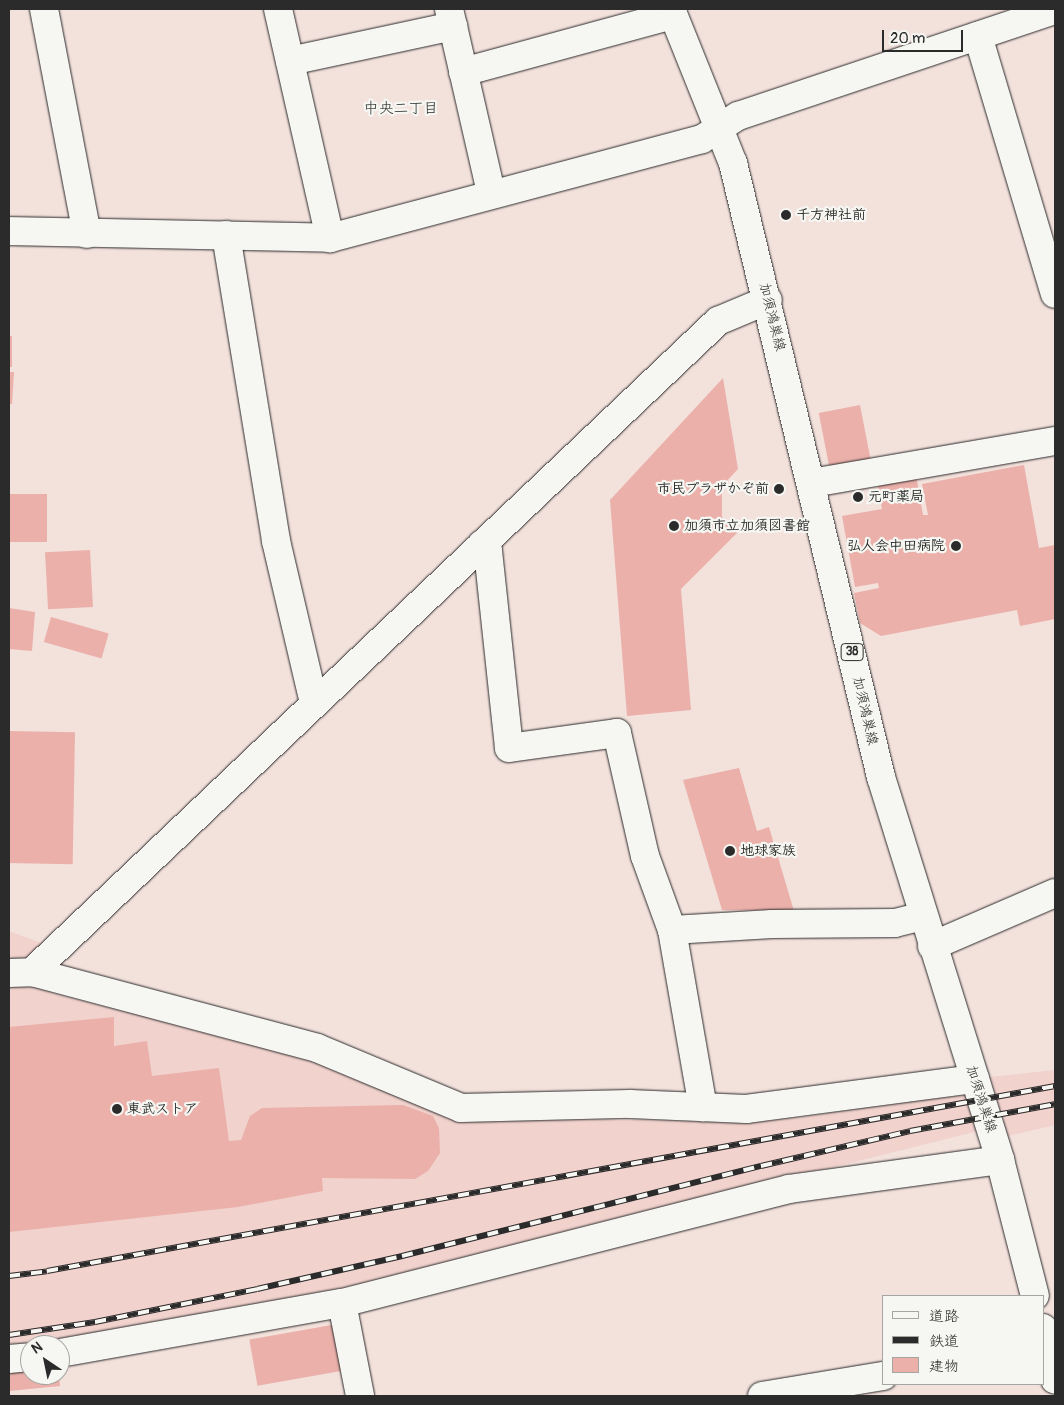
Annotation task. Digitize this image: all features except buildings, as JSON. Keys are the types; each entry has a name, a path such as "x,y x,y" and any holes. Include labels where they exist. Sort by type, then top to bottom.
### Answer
{"street":[{"path":"44,9 87,234"},
{"path":"278,9 330,238"},
{"path":"9,230 87,234 330,238 491,192 702,138 738,116 1055,10"},
{"path":"464,72 672,12"},
{"name":"加須鴻巣線","path":"672,12 721,127 768,300 880,777 1000,1160 1035,1295"},
{"path":"290,61 451,18 491,192"},
{"path":"978,36 1055,294"},
{"path":"226,235 276,541 314,703"},
{"path":"21,973 314,703 718,321 768,300"},
{"path":"812,483 1055,440"},
{"path":"482,544 488,551 509,748 617,733 645,856 672,930 703,1107"},
{"path":"932,946 1055,893"},
{"path":"672,930 772,924 895,923 923,916"},
{"path":"21,973 318,1048 461,1108 630,1104 762,1107 975,1079"},
{"path":"70,1351 342,1303 789,1188 1000,1160"},
{"path":"342,1303 360,1396"},
{"path":"1047,1343 1055,1380"},
{"path":"762,1396 882,1376"}],"shaded area":[{"path":"9,931 49,946 52,993 323,1062 471,1118 746,1121 804,1117 950,1093 966,1093 978,1131 342,1290 87,1337 70,1339 70,1335 20,1335 20,1346 9,1347"},
{"path":"1055,1070 1055,1125 1008,1136 990,1077"}],"railway":[{"path":"9,1276 47,1271 1055,1086"},
{"path":"9,1335 95,1322 257,1289 402,1256 761,1166 910,1131 1055,1104"}],"place":[{"name":"千方神社前","path":"786,215"},
{"name":"市民プラザかぞ前","path":"779,489"},
{"name":"元町薬局","path":"858,497"},
{"name":"加須市立加須図書館","path":"674,526"},
{"name":"弘人会中田病院","path":"956,546"},
{"name":"地球家族","path":"730,851"},
{"name":"東武ストア","path":"117,1109"}],"district":[{"name":"中央二丁目","path":"401,109"}]}
